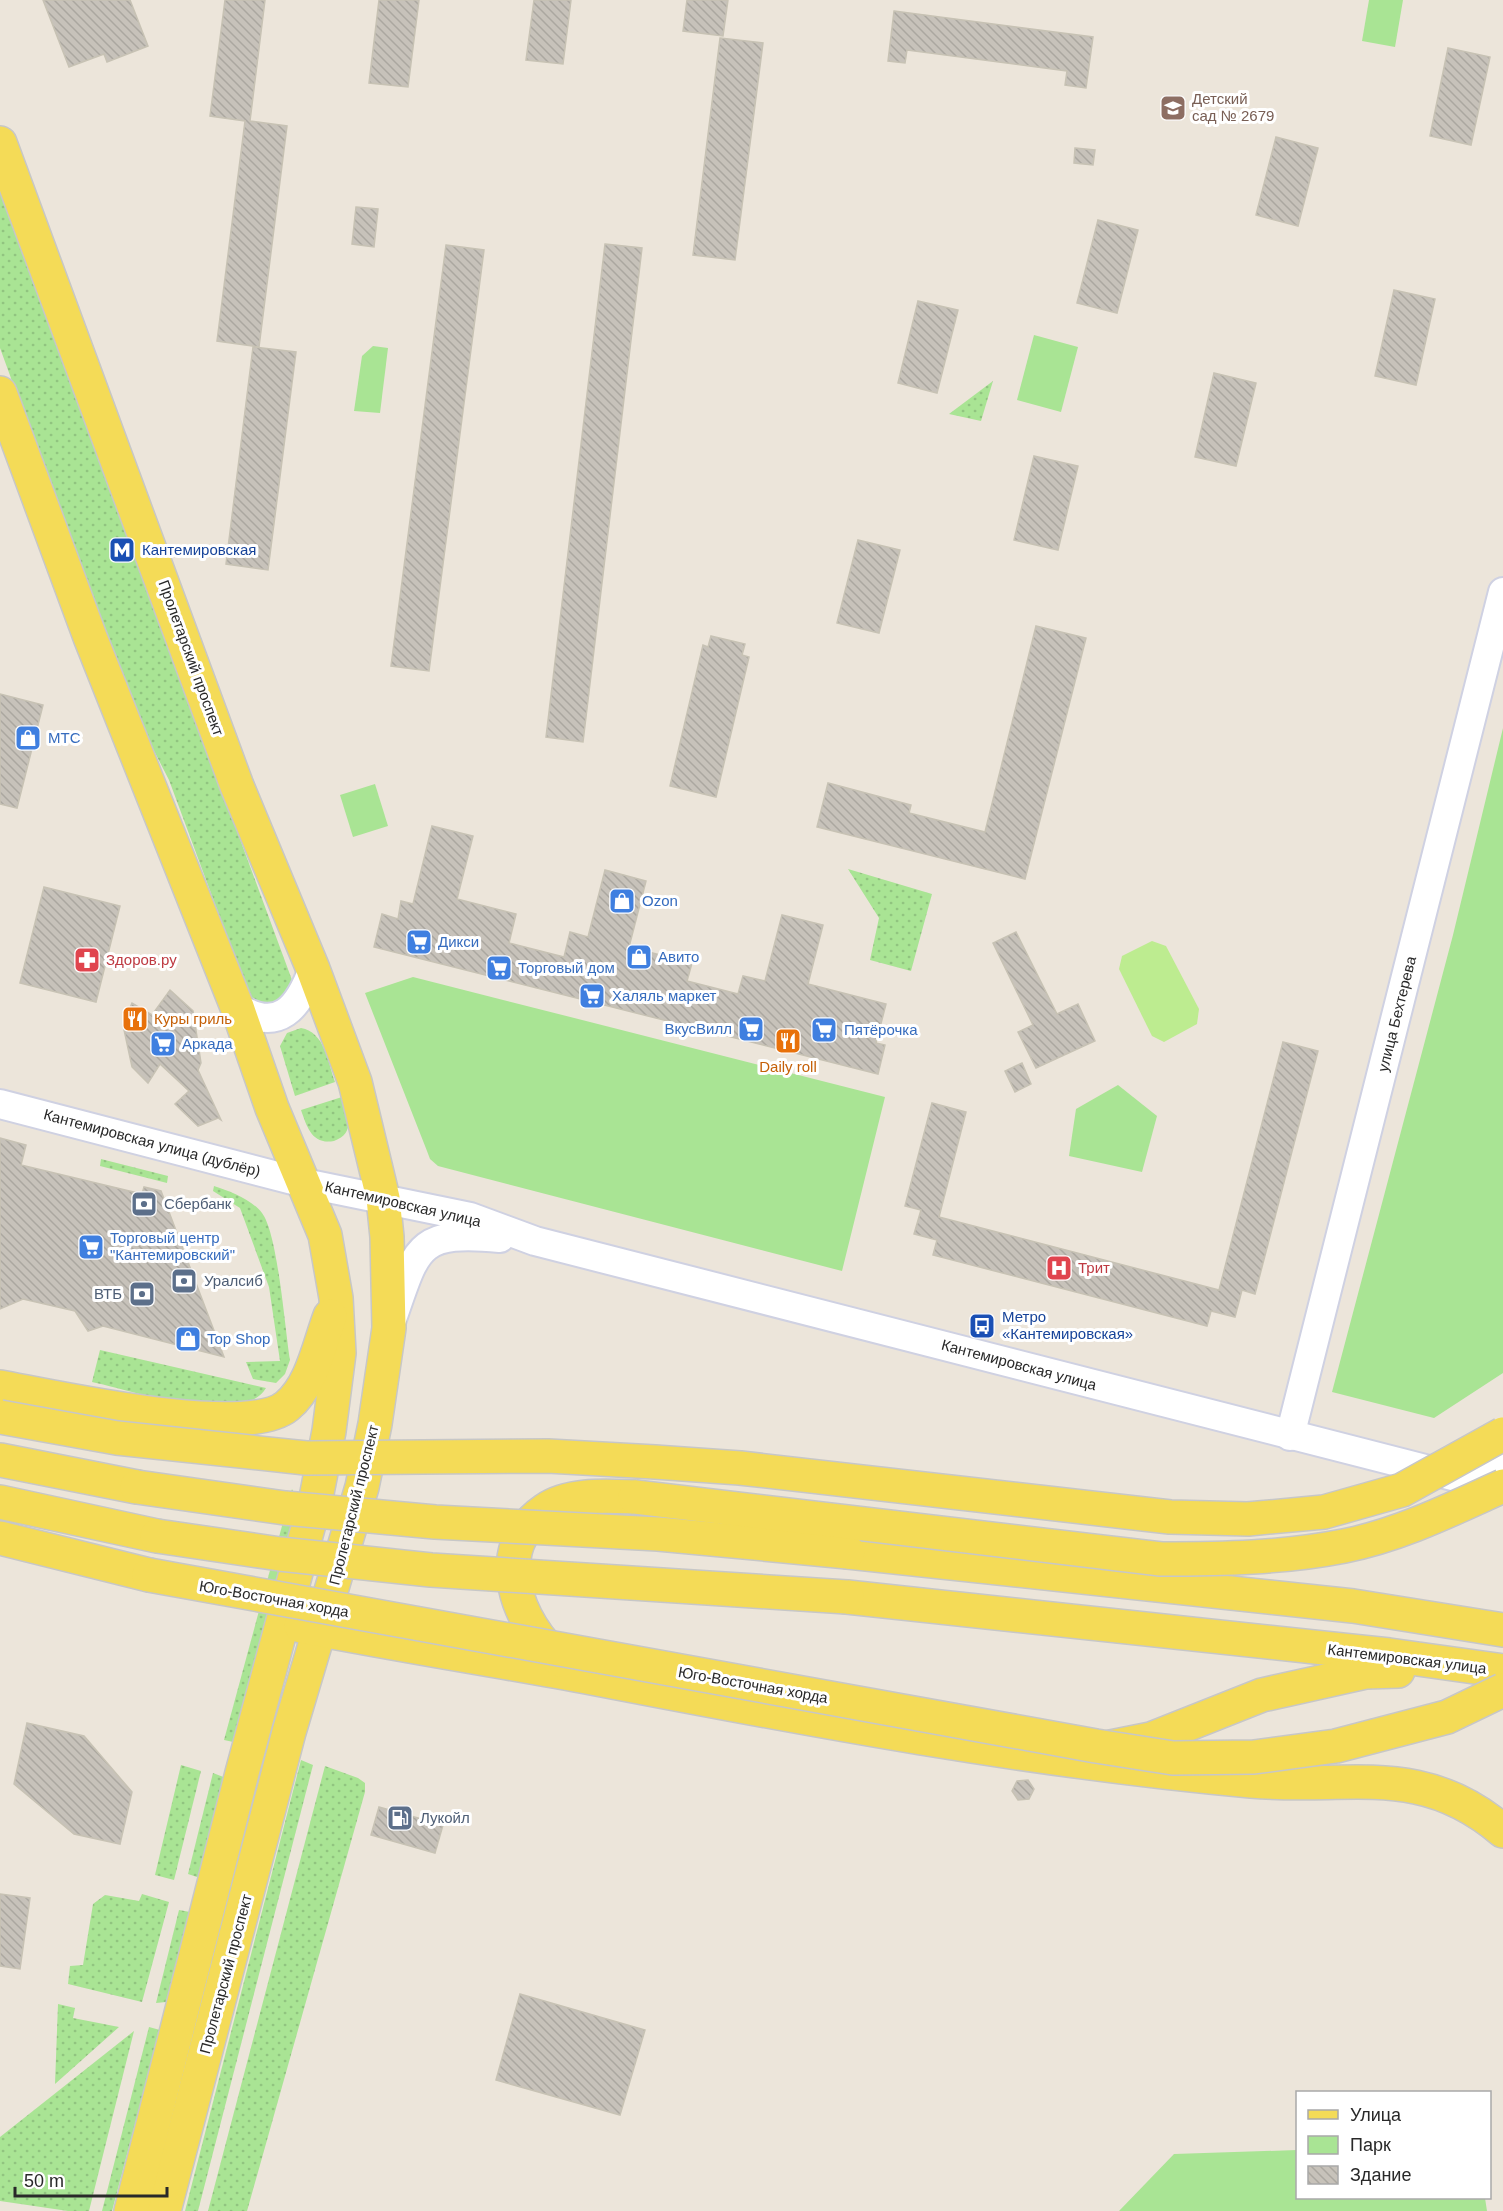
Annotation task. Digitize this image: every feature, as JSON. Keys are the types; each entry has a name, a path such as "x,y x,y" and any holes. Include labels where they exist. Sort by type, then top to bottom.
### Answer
{"main road":[{"name":"Пролетарский проспект","path":"0,143 237,786 313,969 355,1082 383,1198 387,1237 389,1328 375,1425 362,1487 289,1732 164,2211"},
{"path":"0,393 90,637 237,1007 272,1108 325,1235 336,1298 339,1353 329,1431 316,1498 131,2211"},
{"path":"0,1388 105,1406 206,1419 269,1415 287,1406 301,1389 336,1298"},
{"path":"0,1417 117,1438 306,1458 548,1456 655,1462 740,1468 1170,1517 1248,1519 1324,1512 1402,1490 1503,1434"},
{"path":"0,1460 137,1487 285,1508 424,1521 658,1534 848,1552 1353,1606 1503,1630"},
{"path":"608,1682 561,1661 541,1644 524,1618 515,1588 513,1568 519,1543 528,1527 546,1509 573,1500 602,1496 635,1497 1161,1559 1245,1558 1345,1546 1425,1521 1503,1487"},
{"name":"Кантемировская улица","path":"0,1502 157,1536 280,1554 432,1570 846,1597 1389,1655 1503,1672"},
{"name":"Юго-Восточная хорда","path":"0,1538 149,1575 1173,1758 1254,1757 1336,1746 1447,1717 1503,1690"},
{"path":"283,1622 810,1720 1022,1753 1254,1782 1405,1783 1439,1792 1479,1810 1503,1831"},
{"path":"1022,1753 1100,1749 1151,1739 1262,1695 1366,1672 1503,1672"}],"street":[{"name":"улица Бехтерева","path":"1290,1436 1503,592"},
{"path":"237,1007 257,1017 280,1016 298,1002 313,969"},
{"name":"Кантемировская улица (дублёр)","path":"0,1104 304,1183"},
{"name":"Кантемировская улица","path":"304,1183 470,1217 535,1241 810,1310 1290,1436 1503,1487"},
{"name":"Кантемировская улица","path":"389,1328 412,1262 431,1243 446,1237 465,1235 535,1241"},
{"path":"1407,1465 1479,1469 1503,1466"}],"green space":[{"path":"1369,0 1403,0 1395,47 1362,41"},
{"path":"0,189 292,980 291,993 283,1005 254,1005 248,993 169,780 129,702 0,348"},
{"path":"1034,335 1078,347 1061,412 1017,400"},
{"path":"373,346 388,348 380,413 354,411 362,356"},
{"path":"993,381 981,421 949,414"},
{"path":"1503,728 1503,1373 1434,1418 1332,1392 1453,935"},
{"path":"375,784 388,826 353,837 340,795"},
{"path":"848,869 932,894 911,971 870,960 879,918"},
{"path":"1152,941 1166,946 1199,1009 1197,1024 1164,1042 1152,1036 1119,969 1122,956"},
{"path":"413,977 885,1097 842,1271 438,1166 430,1159 365,993"},
{"path":"301,1028 315,1035 320,1042 335,1082 295,1096 280,1046 287,1033"},
{"path":"1118,1085 1157,1116 1142,1172 1069,1156 1076,1109"},
{"path":"342,1097 348,1128 341,1138 334,1141 320,1140 308,1128 301,1110"},
{"path":"101,1159 168,1176 167,1183 100,1166"},
{"path":"214,1186 234,1193 253,1204 268,1224 277,1261 290,1360 285,1374 276,1383 253,1379 246,1362 280,1361 269,1287 240,1208 213,1191"},
{"path":"100,1350 266,1388 253,1400 234,1405 210,1406 158,1398 92,1382"},
{"path":"292,1489 295,1495 295,1515 238,1743 224,1740"},
{"path":"301,1760 313,1765 198,2211 185,2211"},
{"path":"181,1765 201,1771 174,1880 155,1875"},
{"path":"325,1766 358,1778 365,1783 365,1792 247,2211 208,2211"},
{"path":"213,1773 226,1778 200,1878 188,1874"},
{"path":"142,1894 169,1902 142,2002 68,1984 70,1966 83,1965 93,1904 105,1895 139,1901"},
{"path":"179,1910 190,1912 166,2002 156,2003"},
{"path":"58,2004 75,2008 73,2018 119,2027 55,2084"},
{"path":"149,2027 160,2030 112,2211 102,2211"},
{"path":"134,2031 89,2211 68,2211 0,2201 0,2137"},
{"path":"1296,2150 1296,2199 1485,2199 1487,2211 1119,2211 1174,2154"}],"building":[{"path":"43,0 130,0 148,46 107,62 104,54 69,67"},
{"path":"225,0 265,0 250,121 287,126 259,347 217,341 245,121 210,116"},
{"path":"379,0 419,0 408,87 369,83"},
{"path":"534,0 571,0 563,64 526,60"},
{"path":"687,0 728,0 723,36 683,31"},
{"path":"894,11 1093,37 1086,88 1065,85 1067,71 907,50 905,63 888,61"},
{"path":"720,38 763,43 735,260 693,255"},
{"path":"1448,48 1490,57 1471,145 1430,136"},
{"path":"1276,137 1318,148 1298,226 1256,215"},
{"path":"1075,148 1095,150 1093,165 1074,163"},
{"path":"356,207 378,209 374,247 352,244"},
{"path":"1098,220 1138,230 1117,313 1077,303"},
{"path":"605,244 642,248 583,742 546,737"},
{"path":"446,245 484,250 429,671 391,666"},
{"path":"1394,290 1435,299 1416,385 1375,376"},
{"path":"918,301 958,310 937,393 898,383"},
{"path":"253,347 296,352 268,570 226,564"},
{"path":"1214,373 1256,383 1236,466 1195,457"},
{"path":"1034,456 1078,466 1058,550 1014,540"},
{"path":"858,540 900,550 879,633 837,623"},
{"path":"1036,626 1086,638 1025,879 817,827 828,783 911,805 909,813 985,832"},
{"path":"711,636 745,644 742,655 749,657 716,797 670,786 703,645 708,647"},
{"path":"0,694 43,705 17,808 0,804"},
{"path":"432,826 473,836 457,899 516,914 509,943 564,957 570,932 588,937 605,870 646,881 629,947 692,963 687,981 738,994 743,976 765,981 782,915 823,925 808,984 886,1004 876,1043 885,1045 878,1074 374,947 382,914 398,919 401,901 413,904"},
{"path":"44,887 120,906 96,1002 20,983"},
{"path":"1016,932 1057,1014 1078,1004 1095,1041 1036,1068 1018,1032 1033,1025 993,943"},
{"name":"Аркада","path":"170,990 193,1011 201,1063 198,1070 221,1120 218,1118 198,1126 175,1104 189,1091 160,1064 148,1083 132,1067 123,1025 132,1003 152,1015"},
{"path":"1283,1042 1318,1051 1255,1294 1242,1290 1235,1317 1211,1311 1207,1326 933,1255 937,1240 914,1234 921,1210 905,1206 932,1103 966,1112 939,1217 1219,1290"},
{"path":"1022,1063 1031,1084 1015,1092 1005,1071"},
{"name":"Торговый центр \"Кантемировский\"","path":"0,1138 26,1145 21,1165 142,1194 144,1187 161,1191 224,1357 103,1326 88,1331 75,1311 23,1299 0,1309"},
{"path":"27,1723 84,1736 132,1792 120,1844 74,1834 14,1784"},
{"path":"1028,1780 1034,1789 1029,1799 1018,1800 1012,1791 1017,1781"},
{"path":"379,1807 443,1825 435,1853 371,1835"},
{"path":"0,1894 30,1898 20,1969 0,1966"},
{"path":"520,1994 645,2030 620,2115 496,2080"}],"place":[{"name":"Детский сад № 2679","path":"1173,108"},
{"name":"Кантемировская","path":"122,550"},
{"name":"МТС","path":"28,738"},
{"name":"Ozon","path":"622,901"},
{"name":"Дикси","path":"419,942"},
{"name":"Авито","path":"639,957"},
{"name":"Здоров.ру","path":"87,960"},
{"name":"Торговый дом","path":"499,968"},
{"name":"Халяль маркет","path":"592,996"},
{"name":"Куры гриль","path":"135,1019"},
{"name":"ВкусВилл","path":"751,1029"},
{"name":"Пятёрочка","path":"824,1030"},
{"name":"Daily roll","path":"788,1041"},
{"name":"Аркада","path":"163,1044"},
{"name":"Сбербанк","path":"144,1204"},
{"name":"Торговый центр \"Кантемировский\"","path":"91,1247"},
{"name":"Трит","path":"1059,1268"},
{"name":"Уралсиб","path":"184,1281"},
{"name":"ВТБ","path":"142,1294"},
{"name":"Метро «Кантемировская»","path":"982,1326"},
{"name":"Top Shop","path":"188,1339"},
{"name":"Лукойл","path":"400,1818"}]}
